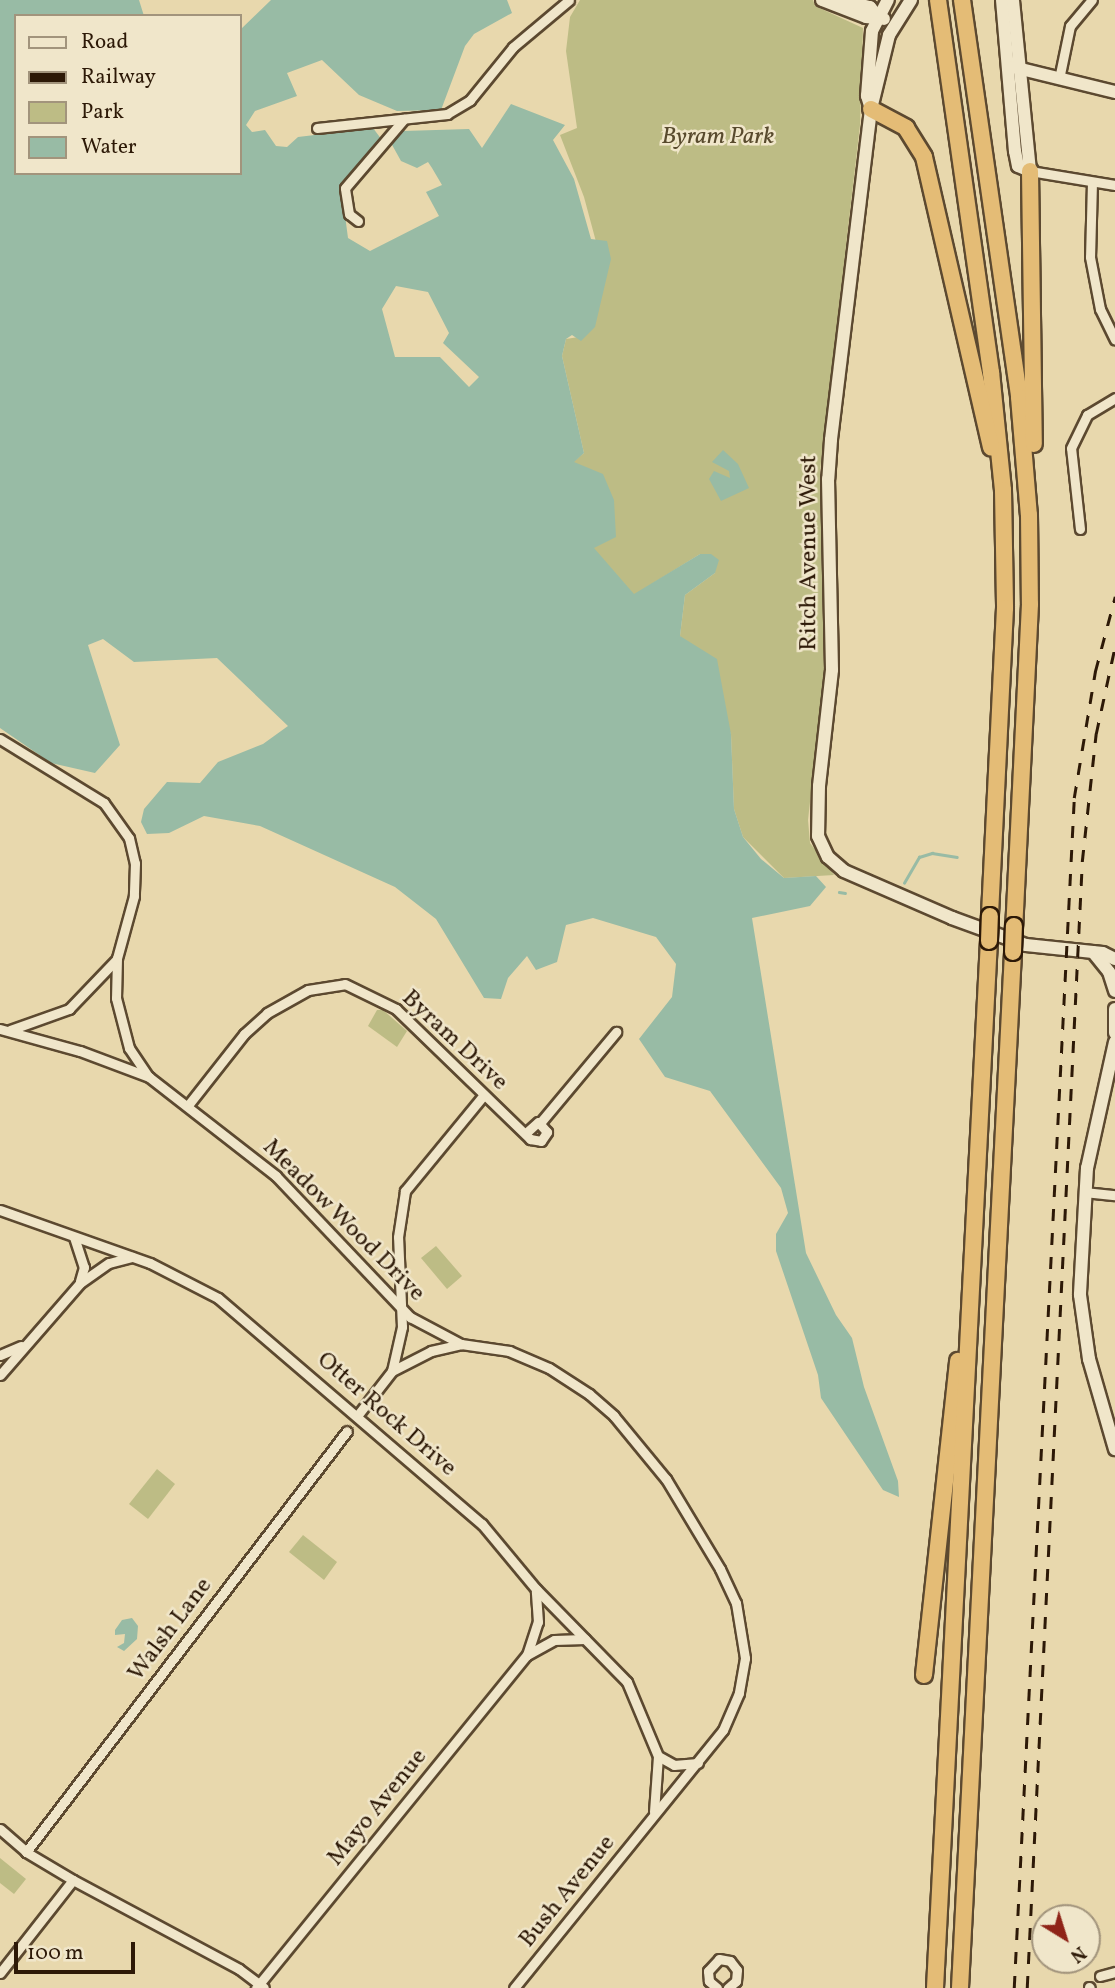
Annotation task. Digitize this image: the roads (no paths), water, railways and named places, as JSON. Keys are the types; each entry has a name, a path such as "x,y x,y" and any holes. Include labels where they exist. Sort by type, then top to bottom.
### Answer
{"highway":[{"path":"936,1988 1006,549 995,402 937,0"},
{"path":"962,0 1023,426 1030,544"},
{"path":"871,109 906,128 923,157 985,416 1006,549"},
{"path":"960,1988 1013,952 1030,544 1034,439 1030,171"},
{"path":"924,1675 973,1255"}],"main road":[{"path":"822,0 866,17 877,16 895,23"},
{"path":"843,0 870,7 877,16"},
{"path":"877,16 888,0"},
{"name":"Ritch Avenue West","path":"911,0 895,23 871,109 828,479 832,670 816,821 822,846 839,868 952,918 1026,945 1093,952 1115,958"},
{"path":"1002,0 1018,166 1030,171 1013,0"},
{"name":"Ritch Avenue West","path":"871,109 867,96 877,16"},
{"path":"1007,64 1020,70 1115,92"},
{"path":"1093,952 1109,972 1115,991"},
{"path":"1115,1009 1115,1033"},
{"path":"1115,1042 1084,1192 1083,1332 1115,1449"}],"street":[{"path":"317,128 440,118 470,100 513,47 569,0"},
{"path":"1059,79 1070,26 1092,0"},
{"path":"358,222 349,214 345,188 404,119"},
{"path":"1030,171 1115,185"},
{"path":"1092,182 1090,257 1100,309 1115,340"},
{"path":"1080,529 1071,448 1087,415 1115,398"},
{"path":"0,739 104,803 129,838 135,863 134,896 117,958 117,1013 129,1048 149,1077"},
{"path":"5,1029 69,1009 106,975 117,958"},
{"name":"Byram Drive","path":"189,1104 233,1048 267,1013 308,990 334,984 359,987 396,1009 482,1096 527,1132"},
{"name":"Meadow Wood Drive","path":"5,1029 149,1077 189,1104 276,1177 402,1311 461,1344 509,1351 549,1368 600,1402 666,1479 704,1539 736,1603 746,1658 731,1713 700,1762 652,1820"},
{"path":"540,1123 547,1132 541,1141 530,1139 527,1132 531,1124 540,1123 616,1032"},
{"path":"357,1416 392,1371 400,1346 402,1311 398,1237 405,1191 482,1096"},
{"path":"1084,1192 1115,1195"},
{"name":"Otter Rock Drive","path":"0,1210 133,1257 218,1298 482,1524 536,1589 627,1682 658,1756 659,1788 652,1820"},
{"path":"74,1237 85,1268 80,1283"},
{"path":"0,1376 80,1283 109,1263 133,1257"},
{"path":"0,1355 26,1343"},
{"path":"392,1371 431,1351 461,1344"},
{"name":"Walsh Lane","path":"26,1852 347,1431"},
{"name":"Mayo Avenue","path":"260,1987 527,1655 538,1622 536,1589"},
{"name":"Mayo Avenue","path":"527,1655 554,1640 585,1639"},
{"path":"658,1756 674,1765 700,1762"},
{"name":"Bush Avenue","path":"514,1988 652,1820"},
{"path":"0,1829 26,1852 260,1987"},
{"path":"0,1973 73,1880"},
{"path":"698,1988 709,1981 712,1964 727,1960 738,1975 728,1988"},
{"path":"1100,1976 1115,1972"},
{"path":"709,1981 717,1988"}],"water":[{"path":"0,0 139,0 143,14 14,14 14,175 242,175 242,28 271,0 507,0 512,13 474,34 465,46 441,110 397,111 359,95 322,60 287,73 297,96 255,111 246,125 252,132 265,130 276,146 287,147 298,137 373,128 382,140 341,185 348,238 370,251 439,216 426,192 442,185 432,168 428,162 417,168 401,161 391,143 403,131 469,129 482,148 511,104 565,125 553,140 574,179 591,239 607,241 611,259 595,327 581,341 572,335 566,339 562,356 584,453 574,462 603,474 614,500 616,537 594,548 634,594 700,554 711,554 719,560 715,573 685,595 680,636 717,659 731,734 734,809 743,837 761,859 784,878 816,876 826,887 810,906 752,918 806,1253 836,1315 852,1338 864,1387 898,1481 899,1497 883,1490 821,1398 818,1375 776,1251 776,1234 788,1213 781,1188 710,1091 665,1077 639,1039 672,997 676,964 656,937 593,918 566,925 557,962 536,970 527,956 508,978 501,999 484,998 436,919 395,887 260,826 204,816 169,833 147,834 141,822 144,809 167,782 200,783 218,762 263,744 288,726 217,658 134,662 103,639 88,645 120,745 95,773 51,763 0,728","holes":["396,286 428,292 449,333 443,343 479,377 469,387 440,357 395,357 382,309"]},
{"path":"723,450 738,464 749,488 721,501 709,479 714,471 730,478 729,471 712,462"},
{"path":"132,1618 138,1626 137,1639 124,1651 117,1647 124,1643 125,1634 115,1635 115,1630 122,1620"}],"waterway":[{"path":"904,883 919,857 932,853 957,857"},
{"path":"839,892 845,893"}],"railway":[{"path":"1014,1988 1074,798 1095,672 1115,597"},
{"path":"1027,1988 1082,862 1096,734 1115,646"}],"park label":[{"name":"Byram Park","path":"718,138"}]}
